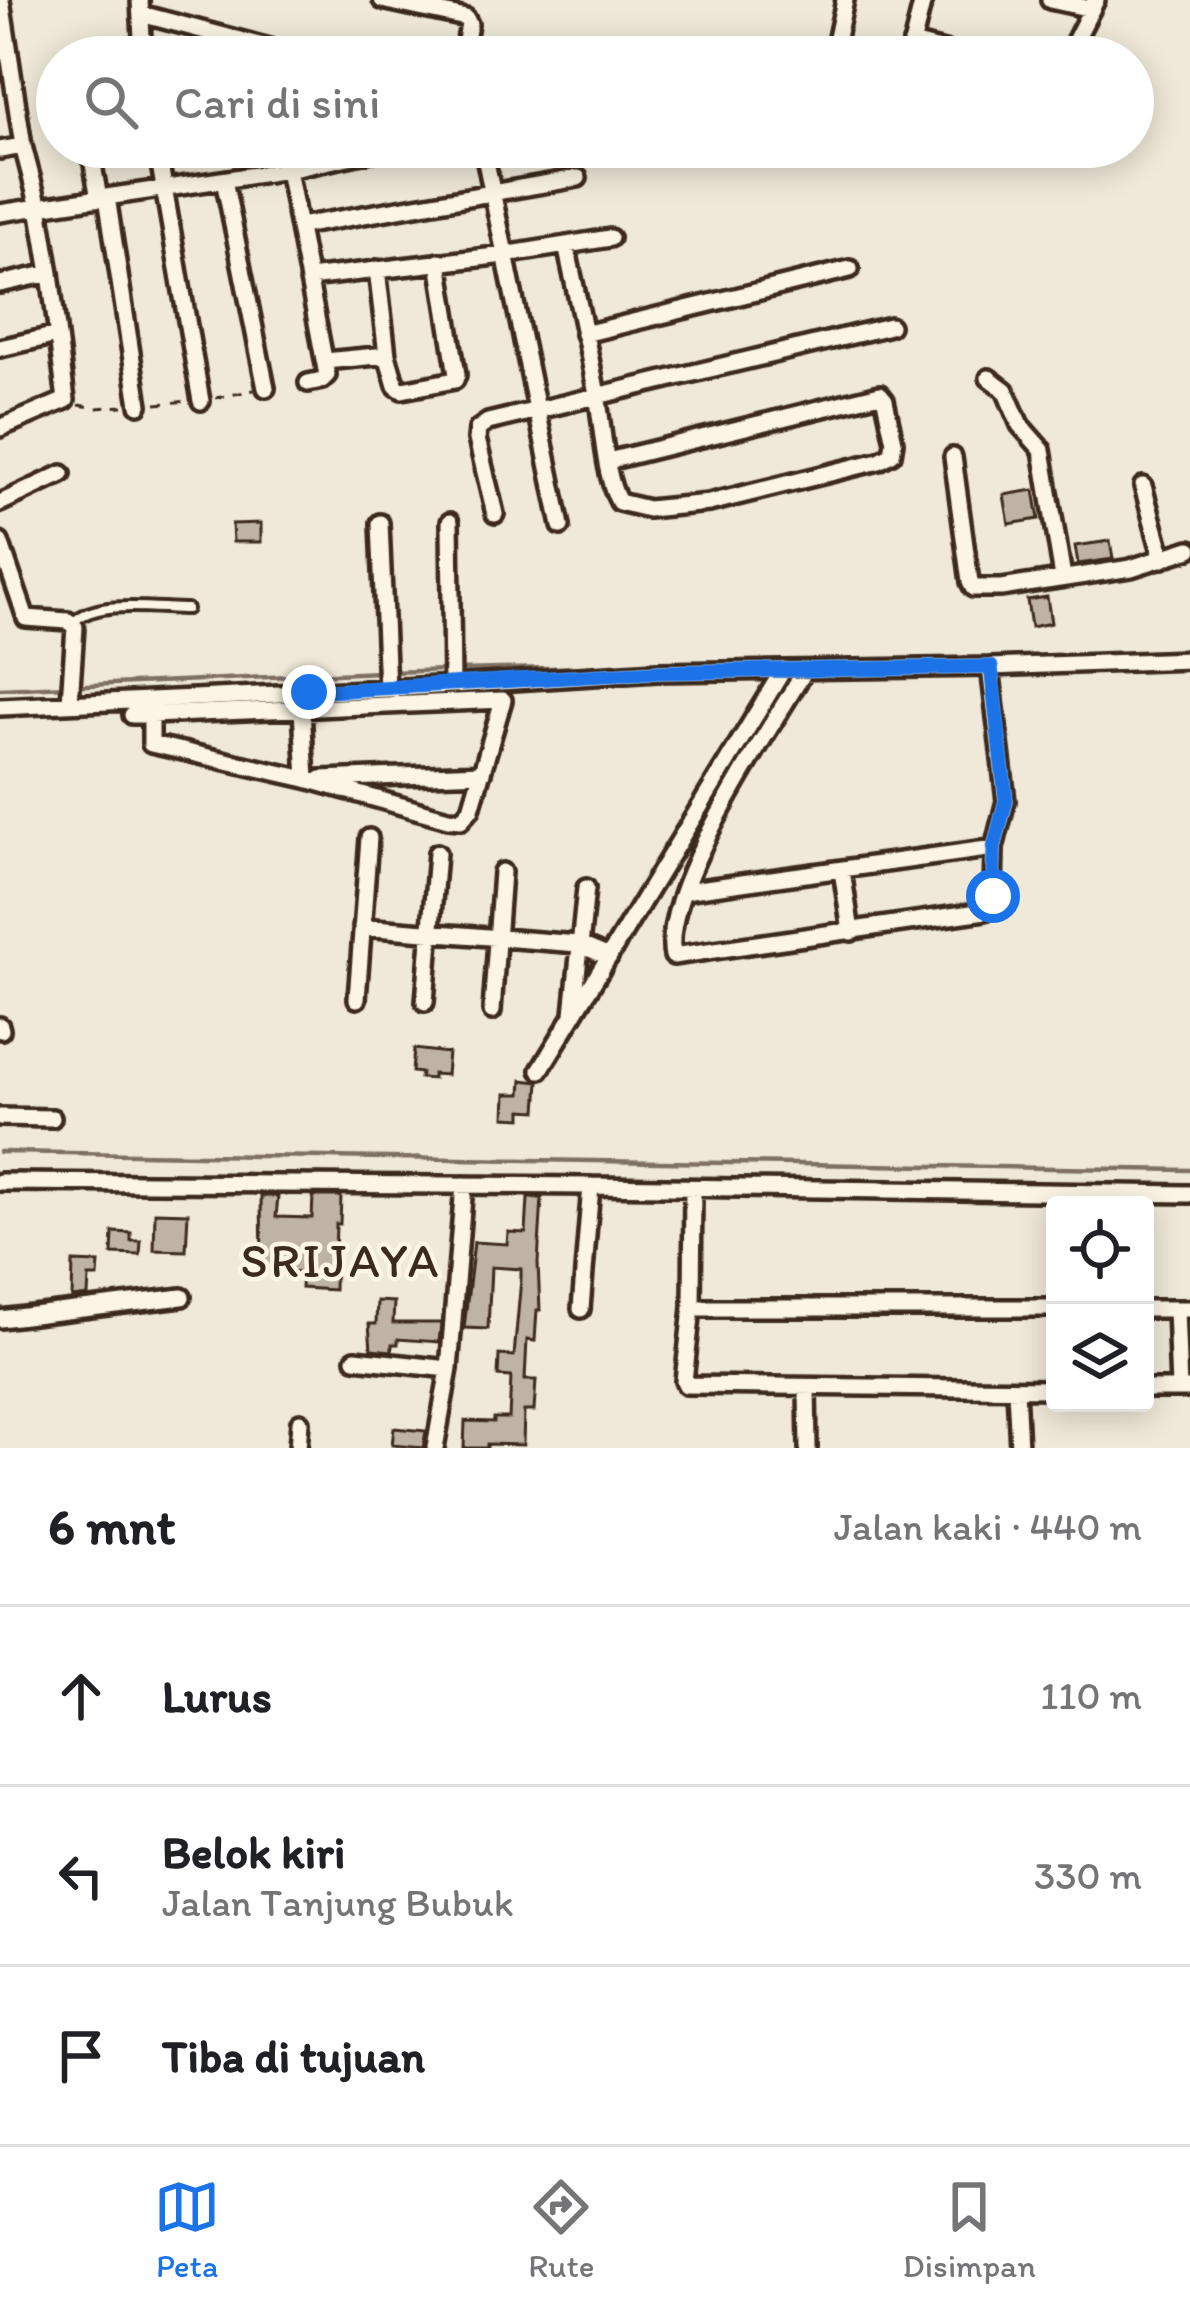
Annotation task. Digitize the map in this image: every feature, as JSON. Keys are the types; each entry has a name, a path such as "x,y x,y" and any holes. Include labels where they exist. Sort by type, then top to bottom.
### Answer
{"street":[{"path":"0,428 66,400 50,273 23,146 2,0"},
{"path":"382,0 466,18 467,36"},
{"path":"837,36 845,0"},
{"path":"914,36 923,0"},
{"path":"1051,0 1093,5 1078,36"},
{"path":"140,7 235,36"},
{"path":"0,150 23,146"},
{"path":"95,168 139,405"},
{"path":"161,168 201,400"},
{"path":"0,213 297,168"},
{"path":"486,168 561,526"},
{"path":"288,170 325,361 326,378 308,383"},
{"path":"300,226 578,178"},
{"path":"224,180 266,388"},
{"path":"309,278 610,238"},
{"path":"566,245 597,396 608,461 615,495 619,502 667,508 709,502 879,461 892,454 894,442 880,394 608,461"},
{"path":"377,269 387,355 396,386 402,391 455,380 457,374 439,262"},
{"path":"584,334 850,269"},
{"path":"0,284 50,273"},
{"path":"495,514 479,451 478,429 488,422 890,326"},
{"path":"0,348 57,335"},
{"path":"325,361 387,355"},
{"path":"989,378 1005,390 1020,425 1042,450 1063,577"},
{"path":"953,457 974,588 1131,568 1190,549"},
{"path":"0,503 62,474"},
{"path":"1143,486 1163,559"},
{"path":"450,522 452,681"},
{"path":"380,523 387,676"},
{"path":"0,542 26,618 73,623 77,634 70,695"},
{"path":"307,704 387,676 452,681 1190,660"},
{"path":"805,670 696,857 670,942 673,956 985,911 993,896 994,848 1006,800 991,667"},
{"path":"540,1070 783,670"},
{"path":"0,706 70,695 141,711 503,700 469,814 455,820 306,779 151,744 141,711"},
{"path":"306,779 307,704"},
{"path":"306,779 482,773"},
{"path":"357,999 369,838"},
{"path":"684,891 994,848"},
{"path":"425,1002 436,853"},
{"path":"842,870 851,932"},
{"path":"492,1011 502,872"},
{"path":"573,1018 586,888"},
{"path":"362,927 578,944 609,957"},
{"path":"0,1118 52,1118"},
{"path":"0,1182 1190,1194"},
{"path":"435,1448 449,1369 464,1185"},
{"path":"581,1309 591,1186"},
{"path":"693,1188 686,1384 1046,1389"},
{"path":"0,1319 182,1297"},
{"path":"692,1309 1046,1308"},
{"path":"1154,1389 1185,1389 1183,1309"},
{"path":"355,1359 449,1369"},
{"path":"807,1387 808,1448"},
{"path":"1016,1389 1018,1448"},
{"path":"298,1448 300,1422"}],"lane":[{"path":"73,623 97,609 187,609"}],"path":[{"path":"201,400 266,388"}],"building":[{"path":"1034,490 1039,519 1009,524 1004,495"},
{"path":"261,523 261,542 233,542 232,524"},
{"path":"1110,541 1113,559 1078,564 1075,546"},
{"path":"1047,597 1051,623 1031,627 1027,600"},
{"path":"414,1049 448,1053 446,1075 420,1078 421,1073 412,1072"},
{"path":"522,1080 539,1082 537,1111 522,1110 522,1118 505,1117 506,1094 521,1094"},
{"path":"261,1196 278,1196 276,1217 312,1218 313,1196 341,1196 334,1290 301,1288 302,1272 262,1270"},
{"path":"528,1198 542,1198 540,1310 535,1341 527,1340 525,1380 536,1380 534,1411 524,1411 523,1445 464,1448 465,1421 509,1418 511,1377 498,1376 499,1355 514,1356 521,1279 521,1269 491,1267 488,1329 464,1328 474,1242 507,1244 508,1232 526,1233"},
{"path":"155,1212 188,1213 186,1251 154,1250"},
{"path":"113,1232 131,1233 131,1241 141,1241 140,1255 112,1254"},
{"path":"73,1262 99,1263 98,1277 89,1277 88,1296 72,1298"},
{"path":"377,1301 394,1302 393,1323 441,1323 439,1342 398,1339 392,1351 371,1349 369,1324 376,1324"},
{"path":"394,1428 426,1431 423,1448 392,1445"}],"waterway":[{"path":"788,663 1094,656"},
{"path":"458,670 638,666"},
{"path":"392,672 446,670"},
{"path":"0,689 381,672"},
{"path":"0,1152 1190,1170"}],"district":[{"name":"SRIJAYA","path":"341,1260"}],"route":[{"path":"309,692 657,672 991,667 1006,786 994,848 993,896"}]}
